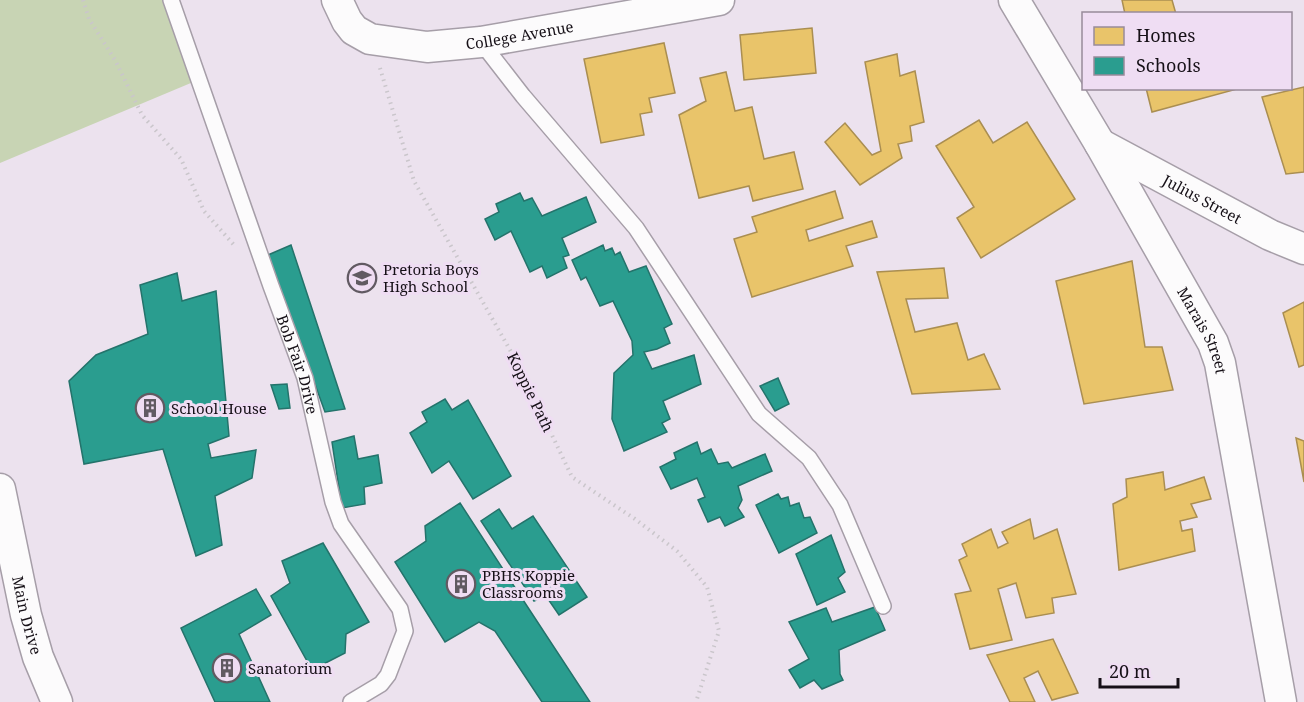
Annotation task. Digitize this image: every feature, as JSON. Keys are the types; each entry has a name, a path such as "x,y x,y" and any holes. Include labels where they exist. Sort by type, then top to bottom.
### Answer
{"street":[{"path":"337,0 354,30 370,39"},
{"name":"College Avenue","path":"370,39 426,47 481,42 719,0"},
{"name":"Marais Street","path":"1014,0 1100,144 1209,335 1220,363 1281,702"},
{"name":"Julius Street","path":"1100,144 1270,235 1304,249"},
{"name":"Main Drive","path":"0,489 26,615 39,657 57,702"}],"lane":[{"name":"Bob Fair Drive","path":"171,0 305,378 333,502 341,524 400,609 404,620 405,631 388,675 381,684 351,702"},
{"path":"481,42 523,96 636,228 759,414 809,458 840,505 883,606"}],"path":[{"path":"83,0 89,19 115,60 142,115 181,159 204,211 239,250"},
{"name":"Koppie Path","path":"370,39 414,181 518,364 572,477 635,519 677,551 707,586 719,631 696,702"}],"green space":[{"path":"0,0 169,0 198,80 0,163"}],"building: Homes":[{"path":"1122,0 1172,0 1175,12 1125,12"},
{"path":"812,28 816,73 744,80 740,35"},
{"path":"664,43 675,93 649,98 652,112 640,114 644,135 601,143 584,59"},
{"path":"897,54 900,76 915,71 924,122 910,126 912,141 898,144 902,158 860,185 825,142 845,123 872,155 881,151 865,62"},
{"path":"726,72 735,111 752,107 764,159 794,152 803,189 753,201 749,186 699,198 679,115 706,101 700,78"},
{"path":"1304,87 1304,172 1286,174 1262,97"},
{"path":"1146,90 1233,90 1152,112"},
{"path":"979,120 993,143 1027,122 1075,199 981,258 957,218 974,207 936,146"},
{"path":"835,191 843,218 806,230 809,241 872,221 877,237 846,246 853,266 752,297 734,239 757,232 752,217"},
{"path":"1132,261 1145,347 1162,347 1173,390 1084,404 1056,281"},
{"path":"944,268 948,298 906,299 915,332 957,323 968,360 984,354 1000,389 912,394 877,272"},
{"path":"1304,302 1304,365 1299,367 1283,313"},
{"path":"1296,438 1304,441 1304,482"},
{"path":"1163,472 1165,490 1204,477 1211,499 1191,504 1197,517 1180,521 1182,531 1192,529 1195,551 1119,570 1113,504 1127,497 1126,479"},
{"path":"1030,519 1034,539 1057,529 1076,594 1052,598 1054,613 1026,618 1016,583 998,589 1012,640 970,649 955,594 971,591 959,560 967,556 962,544 991,529 998,548 1008,543 1002,532"},
{"path":"1053,639 1078,693 1052,700 1038,671 1024,678 1035,702 1010,702 987,655"}],"building: Schools":[{"path":"520,193 524,201 532,198 542,216 586,197 596,222 562,238 569,255 563,257 567,268 547,278 542,266 530,272 511,231 495,240 485,219 499,212 496,204"},
{"path":"291,245 345,409 325,412 268,255"},
{"path":"603,245 605,251 612,248 615,255 620,252 629,272 646,266 672,324 664,328 670,343 644,352 652,369 694,355 701,384 663,401 670,419 662,423 667,432 624,451 612,419 614,373 633,355 632,341 613,301 600,306 586,277 581,280 572,260"},
{"name":"School House","path":"177,273 182,301 216,291 229,436 208,444 211,458 256,450 252,478 215,496 222,545 196,556 163,449 84,464 69,381 96,355 148,334 140,285"},
{"path":"778,378 789,404 775,411 760,386"},
{"path":"287,384 290,408 279,409 271,385"},
{"path":"445,399 452,410 468,400 511,476 473,499 449,461 432,473 410,433 427,422 422,412"},
{"path":"354,436 358,459 378,455 382,483 364,487 365,504 342,508 332,442"},
{"path":"697,442 701,454 711,449 718,464 728,462 732,468 765,454 772,471 738,486 742,500 738,508 744,517 725,526 720,517 708,522 698,500 705,497 697,478 671,489 660,467 676,459 674,453"},
{"path":"778,494 781,499 788,497 790,506 799,503 804,518 810,517 817,533 779,553 756,505"},
{"name":"PBHS Koppie Classrooms","path":"460,503 590,702 542,702 495,631 479,622 445,642 395,562 426,541 425,526"},
{"path":"499,509 512,529 533,516 587,597 559,615 546,596 534,601 481,521"},
{"path":"831,535 845,572 838,578 845,592 817,605 796,554"},
{"path":"323,543 369,622 346,634 345,653 312,670 271,596 290,583 282,561"},
{"name":"Sanatorium","path":"256,589 271,615 239,634 270,702 215,702 181,628"},
{"path":"875,607 885,630 839,650 840,674 843,680 822,689 814,680 800,688 789,670 809,659 789,622 826,608 832,622"}],"place":[{"name":"Pretoria Boys High School","path":"362,278"},
{"name":"School House","path":"150,408"},
{"name":"PBHS Koppie Classrooms","path":"461,584"},
{"name":"Sanatorium","path":"227,668"}]}
